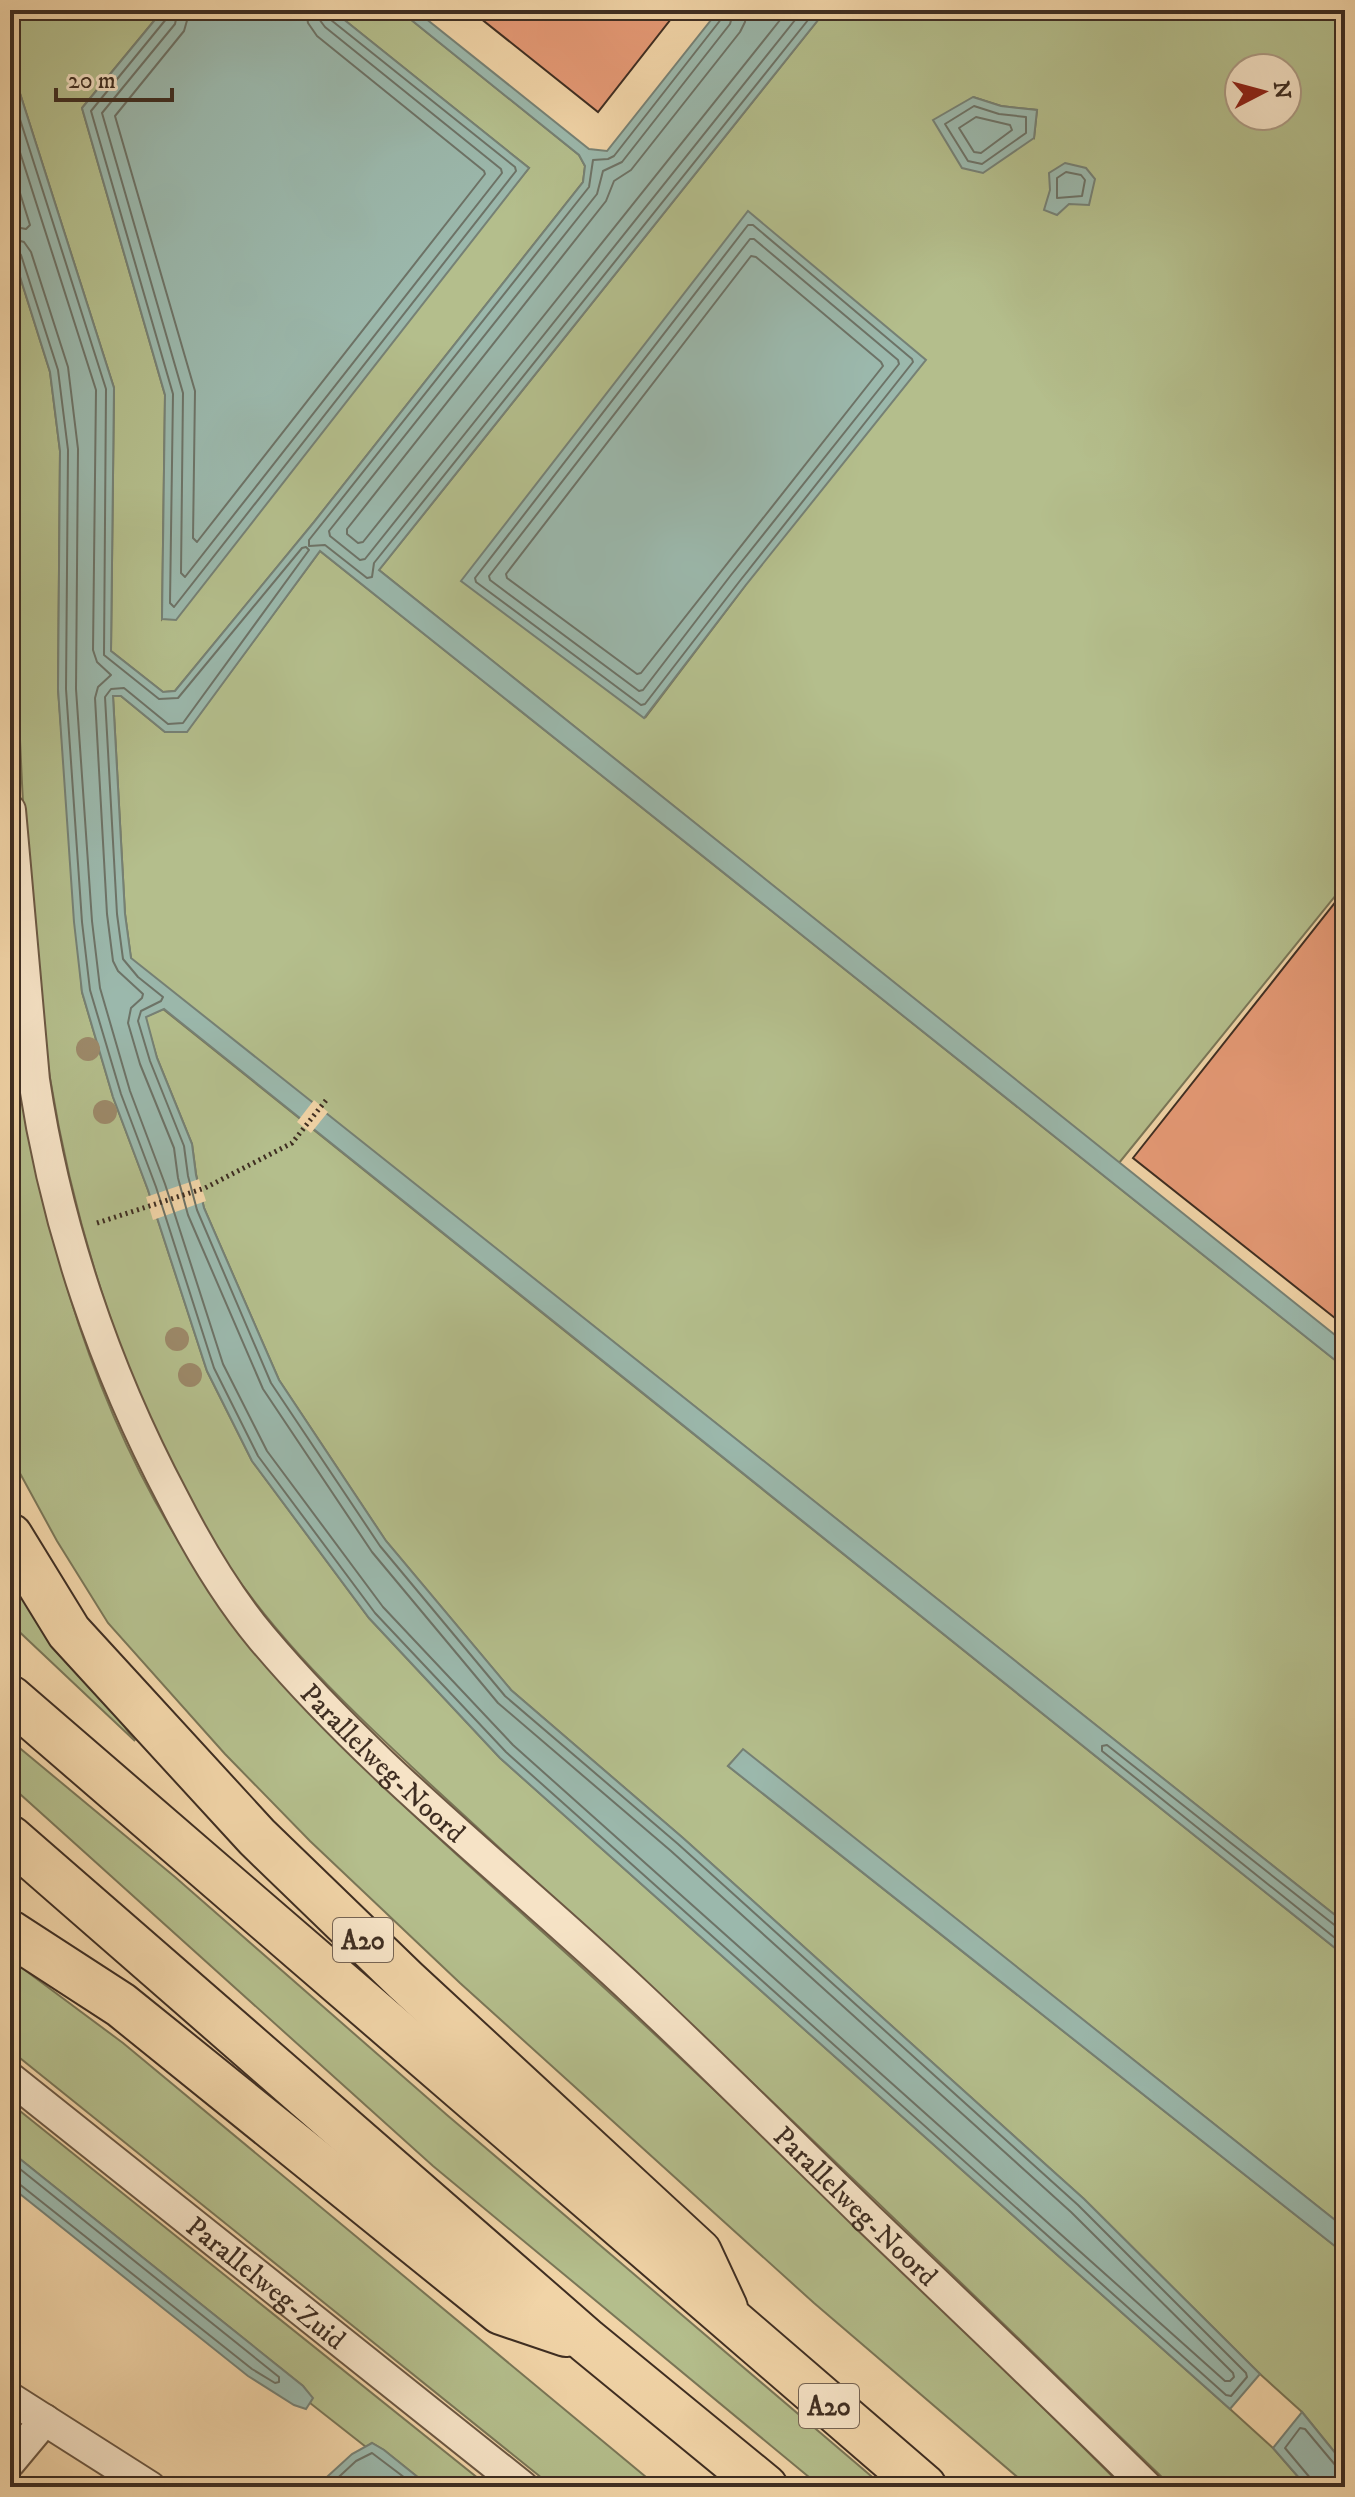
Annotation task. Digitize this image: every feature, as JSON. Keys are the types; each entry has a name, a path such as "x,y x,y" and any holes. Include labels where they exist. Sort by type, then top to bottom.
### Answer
{"highway":[{"name":"A20","path":"10,1536 69,1632 257,1837 406,1981 699,2252 733,2324"},
{"name":"A20","path":"10,1698 924,2487"},
{"path":"10,1838 587,2341 765,2487"},
{"path":"10,1933 121,2005 501,2312 587,2341"}],"street":[{"name":"Parallelweg-Noord","path":"10,810 34,1080 40,1122 67,1231 107,1356 152,1459 223,1586 262,1637 333,1715 470,1845 634,1991 1147,2487"},
{"name":"Parallelweg-Zuid","path":"10,2078 523,2487"},
{"path":"10,2398 150,2487"},
{"path":"10,2462 45,2420"}],"path":[{"path":"67,1231 205,1188 292,1143 327,1099"}],"green space":[{"path":"10,10 163,10 82,108 165,395 162,619 529,168 332,10 399,10 579,155 585,166 583,182 314,522 175,691 163,692 111,651 114,388 10,62"},
{"path":"826,10 1345,10 1345,884 1119,1163 379,570","holes":["973,97 1001,106 1037,110 1034,138","748,211 745,586 645,718"]},
{"path":"10,245 50,372 60,451 58,689 82,992 113,1097 148,1190 207,1371 252,1461 369,1618 500,1758 1230,2409 1273,2448 1307,2487 1172,2487 765,2095 366,1724 276,1628 224,1559 201,1521 149,1416 106,1306 73,1193 43,1033 29,897 19,716 12,480"},
{"path":"320,551 1345,1368 1345,1923 131,959 125,914 113,696 121,696 165,732 187,731"},
{"path":"163,1009 1345,1956 1345,2228 743,1750 728,1766 1345,2254 1345,2465 1302,2412 1084,2199 683,1838 511,1690 386,1541 279,1380 204,1208 192,1144 157,1058 145,1017"},
{"path":"10,1016 49,1223 90,1358 147,1486 182,1547 227,1612 330,1733 387,1790 750,2123 1123,2487 1029,2487 814,2303 460,1983 310,1841 225,1754 108,1623 57,1541 10,1455"},
{"path":"10,1555 97,1689 135,1741 10,1623"},
{"path":"10,1740 175,1877 447,2115 884,2487 821,2487 433,2166 10,1785"},
{"path":"10,1959 123,2043 658,2487 553,2487 10,2050"},
{"path":"10,2103 489,2487 430,2487 384,2450 372,2443 366,2447 310,2403 312,2398 303,2386 10,2151"}],"water":[{"path":"163,10 332,10 529,168 176,620 162,619 165,395 82,108"},
{"path":"399,10 415,10 589,149 607,151 719,10 826,10 379,570 1345,1343 1345,1368 320,551 187,732 165,732 121,696 113,696 125,914 131,958 1345,1923 1345,1956 164,1009 146,1017 157,1058 192,1144 204,1208 279,1380 386,1541 511,1690 683,1838 1084,2199 1260,2374 1230,2409 500,1758 369,1618 252,1461 207,1371 148,1190 113,1097 82,992 74,922 58,689 60,451 50,372 10,245 10,62 114,388 111,651 163,692 175,691 314,522 583,182 585,166 579,155"},
{"path":"973,97 1001,106 1037,110 1034,138 983,173 962,168 933,120"},
{"path":"1065,163 1086,168 1095,179 1089,205 1069,204 1057,215 1044,210 1050,190 1049,173"},
{"path":"748,211 926,360 644,718 461,581"},
{"path":"743,1749 1345,2228 1345,2254 728,1766"},
{"path":"10,2151 303,2386 313,2398 306,2409 294,2405 248,2376 10,2186"},
{"path":"1302,2412 1345,2465 1345,2487 1307,2487 1273,2448"},
{"path":"372,2443 430,2487 389,2487 384,2483 377,2487 317,2486 352,2454"}],"pier":[{"path":"314,1100 328,1112 311,1133 297,1122"},
{"path":"199,1179 206,1201 153,1220 146,1197"}],"building":[{"path":"470,10 678,10 598,112"},
{"path":"1345,890 1345,1326 1133,1158"}]}
